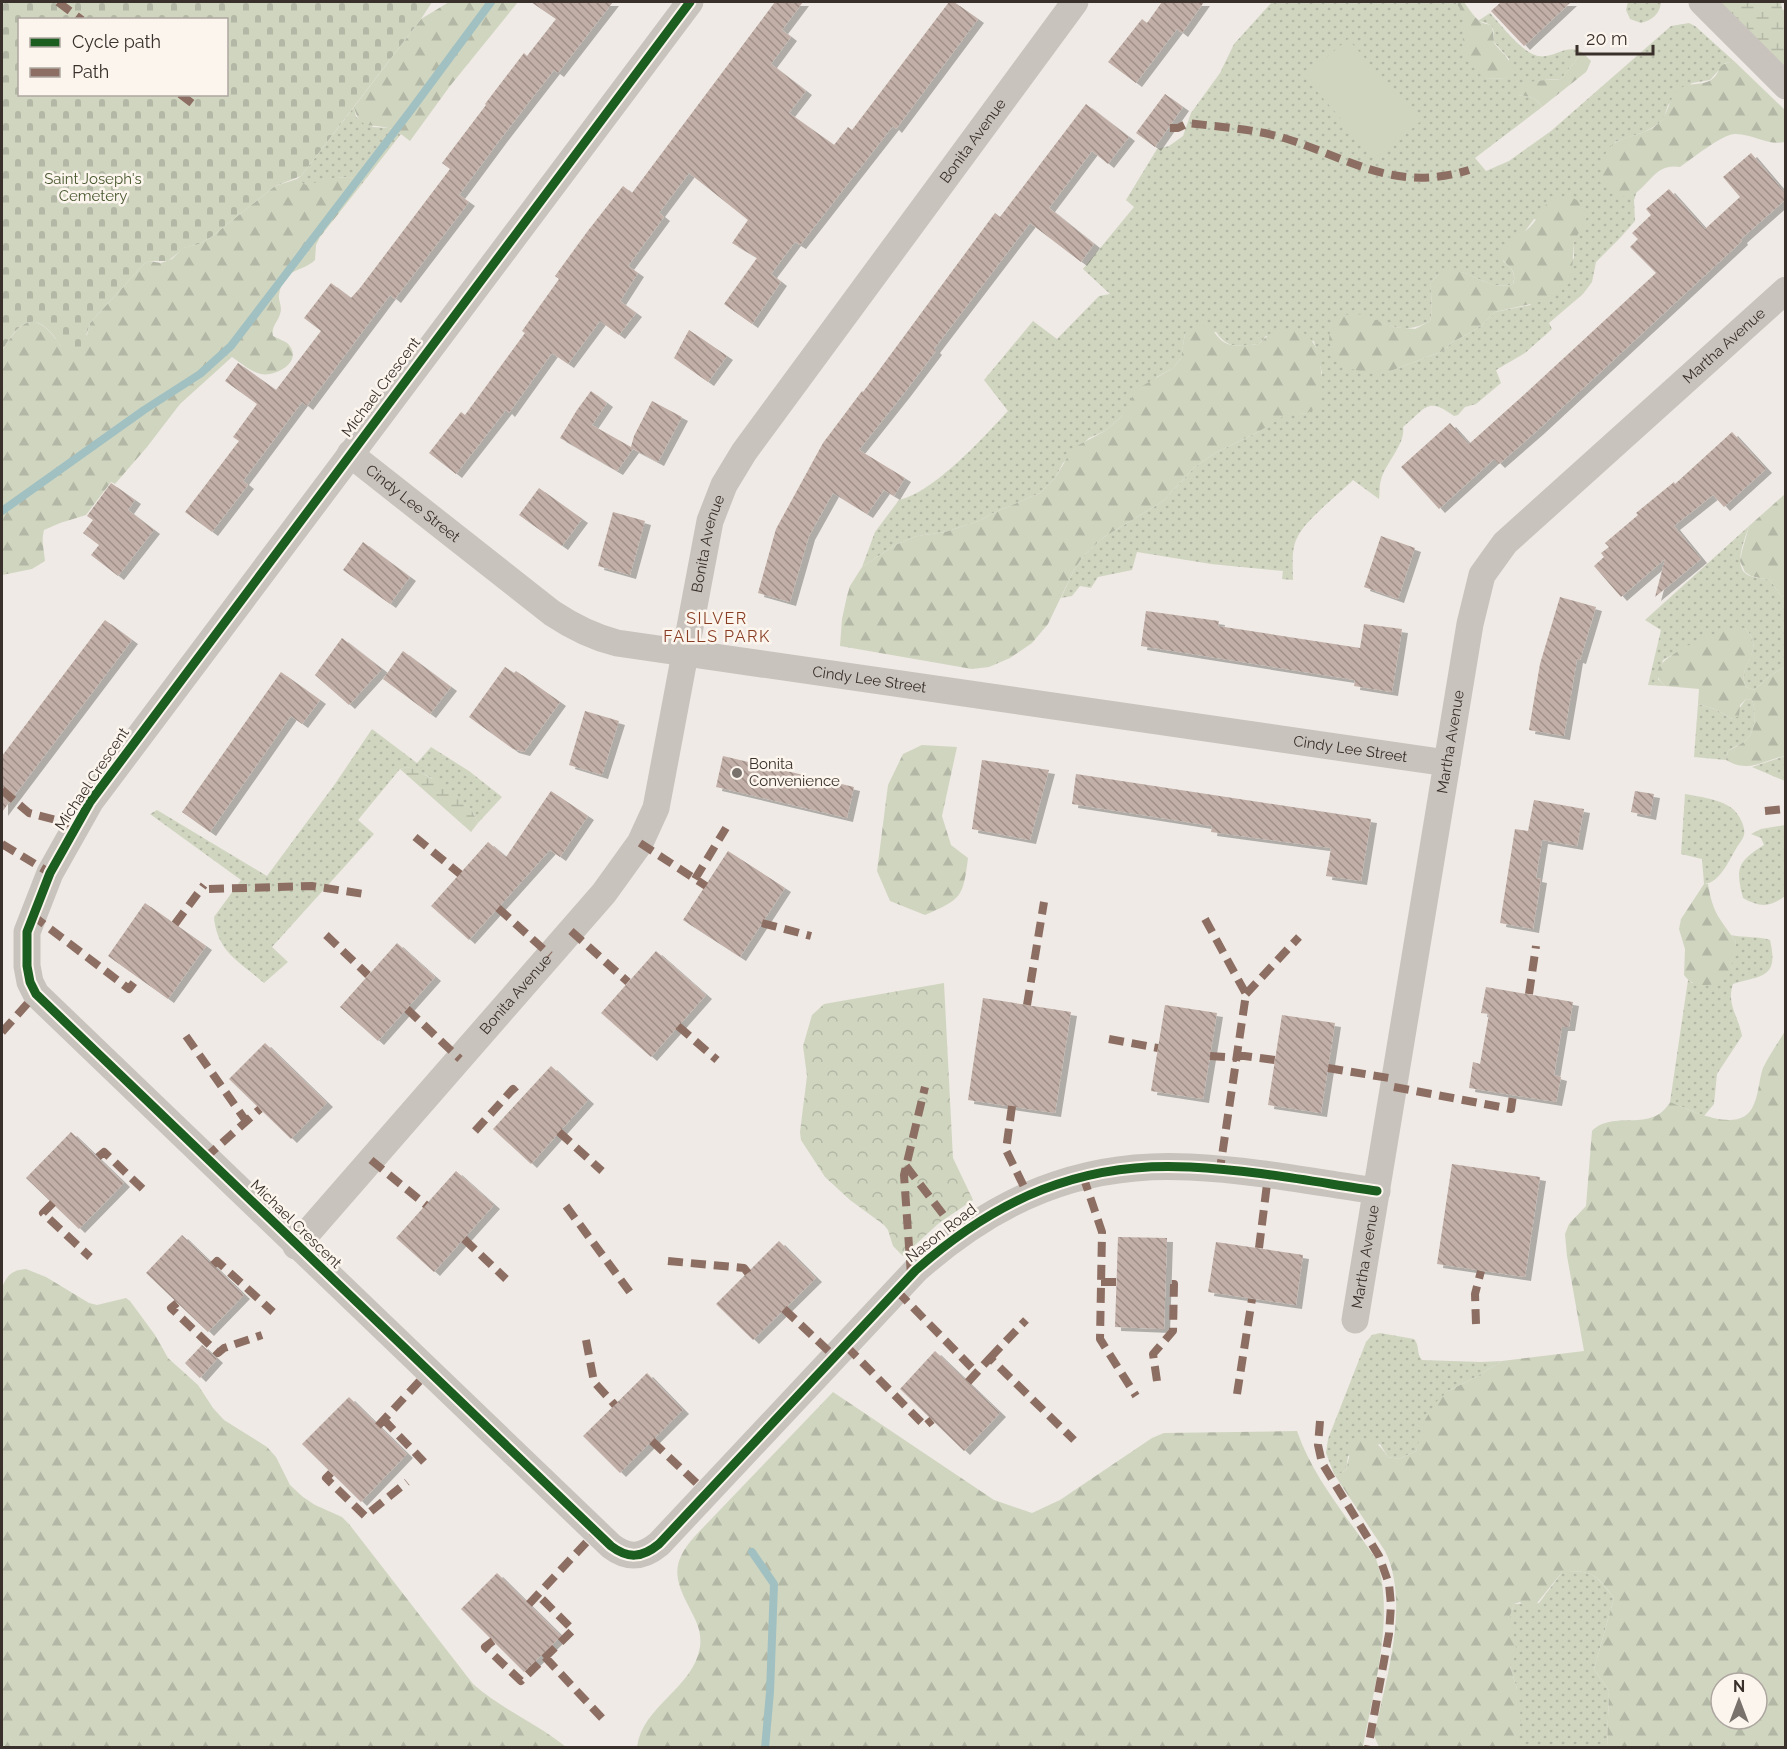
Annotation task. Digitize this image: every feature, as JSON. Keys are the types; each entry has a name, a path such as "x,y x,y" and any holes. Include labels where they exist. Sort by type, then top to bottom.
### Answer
{"street":[{"name":"Michael Crescent","path":"634,1556 623,1554 610,1546 36,994 30,982 26,950 27,932 32,915 50,873 90,802 690,2"},
{"name":"Bonita Avenue","path":"296,1246 604,893 640,843 656,807 710,521 724,485 732,470 1075,2"},
{"path":"1702,2 1785,86"},
{"name":"Martha Avenue","path":"1355,1320 1447,763 1482,575 1494,556 1525,524 1785,290"},
{"name":"Cindy Lee Street","path":"350,454 552,613 570,625 598,638 684,653 1447,763"},
{"name":"Nason Road","path":"634,1556 647,1553 659,1544 916,1270 985,1217 1020,1198 1083,1176 1129,1168 1164,1166 1220,1169 1377,1191"}],"green space":[{"name":"Saint Joseph's Cemetery","path":"2,2 432,2 301,176 275,186 199,244 184,248 168,261 149,261 144,264 90,323 83,346 72,350 64,348 45,327 37,323 24,324 12,335 2,351"},
{"path":"449,2 518,2 450,86 410,141 391,129 363,123 356,115 354,107 421,19"},
{"path":"1272,2 1455,2 1462,10 1466,23 1463,40 1487,79 1505,78 1509,59 1494,42 1492,27 1478,21 1490,13 1517,43 1535,55 1548,56 1572,49 1584,54 1580,55 1561,79 1537,81 1518,95 1535,99 1542,107 1475,158 1486,171 1509,161 1551,131 1671,26 1689,23 1695,26 1735,62 1725,63 1710,80 1692,83 1668,105 1664,118 1657,125 1615,142 1630,195 1637,191 1634,200 1635,221 1596,262 1592,282 1583,294 1549,323 1552,329 1525,353 1496,370 1501,383 1476,404 1465,407 1454,416 1438,407 1427,407 1403,427 1401,440 1381,480 1379,499 1353,480 1322,508 1307,523 1297,538 1293,553 1293,580 1282,579 1283,571 1211,564 1137,552 1132,570 1098,577 1091,588 1080,586 1072,596 1061,598 1084,555 1104,537 1162,502 1195,467 1215,453 1258,432 1284,415 1307,413 1322,373 1314,341 1266,336 1259,344 1235,346 1225,342 1216,332 1185,333 1181,358 1173,368 1157,377 1129,405 1121,417 1105,431 1089,438 1063,463 1055,478 1040,493 979,521 945,532 917,536 895,545 862,567 875,532 899,500 927,487 957,463 1008,411 984,380 1033,321 1057,339 1099,296 1110,294 1083,269 1134,207 1126,200 1157,149 1169,146 1183,136 1191,113 1220,73 1234,44","holes":["1534,219 1578,231 1574,242 1574,258 1530,305 1495,312 1483,324 1452,342 1443,351 1388,372 1377,321 1404,328 1416,327 1430,321 1431,282 1438,275 1452,271 1469,274 1494,285 1513,284 1512,271 1503,261"]},
{"path":"1455,2 1464,2 1480,22 1491,26 1494,43 1511,66 1510,76 1487,79 1468,61 1463,46 1464,16"},
{"path":"1628,2 1661,2 1655,16 1641,23 1630,19 1626,10"},
{"path":"1718,2 1781,2 1782,9 1785,11 1785,67"},
{"path":"1348,39 1421,121 1377,159 1304,77"},
{"path":"1584,54 1591,61 1586,72 1542,107 1535,99 1518,95 1519,88 1528,83 1561,79 1580,55"},
{"path":"1735,62 1785,110 1785,142 1772,142 1741,134 1728,135 1680,167 1672,166 1661,170 1635,193 1618,196 1611,190 1603,180 1602,171 1605,155 1610,147 1616,142 1658,124 1664,117 1673,96 1680,88 1711,80 1721,66"},
{"path":"354,107 356,117 373,127 389,128 401,134 358,189 353,178 347,177 306,186 297,179"},
{"path":"333,178 353,178 358,189 320,237 316,245 315,260 289,275 281,286 279,297 281,311 273,336 284,341 292,351 293,357 286,367 274,373 261,374 232,357 180,404 147,447 115,484 111,482 86,515 44,530 45,561 32,569 2,575 2,351 16,331 30,322 37,322 52,334 61,346 87,335 90,323 144,264 149,261 161,263 172,259 183,248 199,244 211,237 275,186 297,179 306,185"},
{"path":"1560,197 1573,198 1584,204 1587,217 1574,242 1572,271 1564,288 1552,299 1495,312 1483,324 1452,342 1443,351 1388,372 1364,372 1347,368 1334,357 1329,340 1331,323 1339,315 1358,314 1395,327 1415,329 1430,321 1431,282 1443,272 1460,271 1494,285 1513,284 1513,271 1500,256 1502,250 1508,242 1534,223 1549,203"},
{"path":"1199,325 1210,328 1229,345 1259,344 1279,330 1287,329 1299,331 1309,337 1319,357 1321,370 1319,406 1307,413 1284,416 1258,432 1215,453 1195,467 1162,502 1104,537 1084,555 1074,570 1048,624 1032,643 1010,658 989,667 972,669 840,646 847,596 850,586 862,567 895,545 917,536 945,532 979,521 1040,493 1055,478 1073,448 1105,431 1121,417 1137,389 1173,368 1181,358 1185,333"},
{"path":"1785,494 1785,597 1781,596 1770,580 1751,576 1745,572 1740,561 1749,526"},
{"path":"1749,526 1741,553 1741,567 1750,576 1770,580 1781,596 1785,597 1785,667 1771,675 1754,690 1746,687 1744,671 1753,651 1753,644 1745,628 1688,646 1663,660 1658,679 1665,686 1648,685 1661,630 1645,620"},
{"path":"1745,628 1753,644 1753,651 1744,672 1746,687 1754,690 1771,675 1785,667 1785,756 1749,766 1726,760 1728,751 1745,741 1751,733 1755,716 1752,700 1746,699 1740,705 1739,716 1732,719 1715,709 1698,704 1699,689 1665,686 1658,675 1661,664 1668,658 1699,640 1719,632"},
{"path":"1746,699 1752,700 1755,711 1753,728 1749,737 1728,751 1726,760 1694,757 1698,704 1715,709 1732,719"},
{"path":"372,729 417,763 431,747 469,771 502,797 478,823 471,809 430,777 408,767 400,769 358,820 374,834 272,947 288,962 264,983 231,955 216,929 214,917 241,880 150,814 157,810 267,876 335,784"},
{"path":"922,745 957,747 942,816 951,845 968,858 959,895 947,905 925,915 890,901 877,871 888,785 903,754"},
{"path":"1785,756 1785,781 1752,767"},
{"path":"408,767 440,783 471,809 478,823 471,832 400,769"},
{"path":"1685,794 1711,799 1729,806 1736,812 1743,825 1742,840 1724,870 1710,883 1704,884 1702,859 1681,854"},
{"path":"1785,825 1785,896 1774,903 1764,905 1743,898 1739,879 1741,866 1749,856 1764,845 1761,838 1751,834 1761,829"},
{"path":"1704,884 1708,884 1715,910 1736,942 1731,965 1725,977 1720,982 1699,985 1684,975 1685,949 1679,929 1681,919"},
{"path":"1731,935 1770,940 1772,962 1766,973 1733,984 1732,1004 1742,1036 1717,1074 1714,1104 1704,1116 1670,1102 1688,980 1692,983 1730,968 1736,942"},
{"path":"944,983 953,1158 973,1200 939,1223 903,1256 893,1246 884,1225 850,1200 825,1177 801,1140 807,1076 803,1046 812,1015 824,1004"},
{"path":"1785,1031 1785,1747 1607,1747 1609,1691 1594,1669 1614,1598 1598,1579 1588,1573 1563,1571 1533,1608 1524,1607 1520,1602 1514,1604 1510,1616 1517,1653 1510,1666 1517,1689 1521,1719 1516,1747 1379,1747 1374,1736 1393,1643 1396,1594 1385,1551 1334,1474 1338,1475 1346,1470 1352,1445 1360,1438 1377,1444 1388,1457 1399,1459 1416,1451 1425,1420 1436,1402 1448,1391 1502,1361 1584,1351 1565,1234 1569,1224 1586,1206 1592,1131 1611,1122 1653,1117 1662,1112 1670,1102 1715,1118 1739,1119 1748,1114 1754,1104 1763,1068"},
{"path":"26,1269 46,1277 89,1303 97,1305 126,1298 130,1301 155,1335 168,1358 198,1385 224,1420 267,1447 276,1457 290,1485 303,1497 342,1517 349,1524 473,1684 566,1747 2,1747 2,1288 11,1274"},
{"path":"1380,1333 1414,1339 1422,1360 1502,1361 1448,1391 1421,1437 1416,1451 1399,1459 1388,1457 1380,1444 1348,1456 1346,1470 1338,1475 1334,1474 1326,1453 1328,1439 1366,1342 1372,1335"},
{"path":"833,1392 994,1500 1032,1513 1060,1500 1152,1438 1164,1433 1297,1431 1312,1465 1376,1559 1382,1580 1384,1603 1381,1653 1363,1747 637,1747 641,1732 648,1720 688,1674 696,1662 700,1647 698,1626 678,1578 677,1570 682,1554 695,1536"},
{"path":"1563,1571 1588,1573 1598,1579 1614,1598 1594,1669 1609,1691 1607,1747 1516,1747 1517,1689 1510,1666 1510,1616 1514,1604 1539,1603"}],"building":[{"path":"531,2 613,2 558,73 554,70 502,137 459,195 469,202 395,299 390,295 307,406 302,402 243,481 248,485 212,532 185,512 239,441 233,437 257,404 225,381 238,363 276,390 321,331 304,318 331,283 351,298 360,288 450,169 442,163 524,53 527,56 556,19"},
{"path":"775,2 803,2 782,30 791,37 771,64 806,91 789,113 834,145 848,127 852,130 949,2 954,2 978,19 896,129 893,126 800,245 795,242 771,274 781,282 752,324 724,304 757,258 732,243 748,220 689,173 659,213 664,217 628,266 638,273 620,301 636,313 619,335 600,321 568,364 552,353 509,413 506,410 456,474 429,453 461,412 465,415 525,333 522,331 559,279 555,276 587,232 623,186 632,193"},
{"path":"1162,2 1204,2 1182,33 1177,29 1136,83 1108,62 1142,19 1147,23"},
{"path":"1501,2 1571,2 1524,46 1491,11"},
{"path":"1165,94 1183,107 1155,147 1136,133"},
{"path":"1086,104 1129,137 1108,164 1092,151 1049,208 1094,244 1081,262 1030,223 934,349 936,351 859,450 905,478 894,496 884,490 867,514 833,493 809,536 790,602 758,593 776,529 823,443 995,213 1000,217"},
{"path":"1751,153 1785,193 1785,200 1538,430 1499,464 1494,459 1439,509 1401,467 1450,423 1469,444 1656,273 1630,247 1638,239 1632,233 1651,215 1646,209 1669,189 1705,229 1740,197 1723,177"},
{"path":"689,330 727,356 708,382 674,358"},
{"path":"591,391 607,403 592,425 631,447 634,436 652,401 682,417 658,462 633,449 617,471 560,438"},
{"path":"1732,432 1766,469 1724,507 1713,495 1674,526 1701,559 1655,597 1665,559 1621,597 1594,566 1604,557 1601,553 1609,547 1605,543 1638,515 1636,513 1674,482 1675,484"},
{"path":"111,483 135,500 128,510 154,530 118,576 91,555 99,545 83,533 93,520 87,516"},
{"path":"539,488 582,519 562,546 519,515"},
{"path":"613,512 645,521 630,575 598,566"},
{"path":"1381,536 1415,548 1398,599 1364,587"},
{"path":"363,542 410,577 390,604 343,570"},
{"path":"1560,597 1596,607 1580,660 1577,659 1564,736 1529,730 1540,664"},
{"path":"1146,611 1219,621 1218,626 1360,648 1364,624 1402,629 1392,692 1354,686 1355,680 1141,646"},
{"path":"105,620 132,640 2,812 2,756"},
{"path":"342,638 382,669 349,705 315,675"},
{"path":"403,651 451,687 430,714 383,679"},
{"path":"505,667 514,673 516,671 560,702 524,752 513,749 469,717"},
{"path":"281,672 320,700 302,724 291,716 210,832 182,812"},
{"path":"585,711 619,721 602,775 569,765"},
{"path":"723,756 854,787 847,818 716,787"},
{"path":"982,760 1049,770 1030,840 972,829"},
{"path":"1076,774 1371,819 1361,881 1326,876 1331,848 1211,832 1212,826 1072,804"},
{"path":"551,791 588,816 560,857 550,850 469,940 431,906 488,842 506,857"},
{"path":"1635,791 1654,794 1650,816 1631,812"},
{"path":"1534,800 1584,809 1577,846 1542,840 1536,878 1541,879 1533,929 1500,923 1515,829 1528,831"},
{"path":"728,851 785,888 740,957 683,920"},
{"path":"145,903 206,946 168,999 108,956"},
{"path":"397,943 435,977 378,1041 340,1007"},
{"path":"656,951 706,995 651,1057 601,1013"},
{"path":"1486,987 1573,1002 1569,1027 1562,1027 1554,1075 1561,1077 1556,1102 1469,1088 1473,1062 1480,1064 1489,1014 1481,1013"},
{"path":"983,998 1071,1012 1055,1113 968,1100"},
{"path":"1165,1005 1217,1013 1203,1099 1151,1091"},
{"path":"1282,1015 1335,1023 1321,1113 1268,1105"},
{"path":"265,1043 327,1103 291,1139 229,1079"},
{"path":"551,1066 588,1100 531,1164 493,1129"},
{"path":"71,1132 124,1183 79,1229 26,1178"},
{"path":"1452,1164 1540,1177 1525,1277 1437,1264"},
{"path":"456,1171 494,1205 434,1272 396,1238"},
{"path":"182,1235 244,1295 208,1332 146,1273"},
{"path":"1118,1237 1167,1238 1164,1329 1115,1327"},
{"path":"779,1241 816,1278 753,1340 716,1304"},
{"path":"1216,1242 1303,1255 1296,1305 1208,1292"},
{"path":"202,1345 217,1359 200,1378 185,1363"},
{"path":"935,1351 1000,1413 964,1451 900,1389"},
{"path":"647,1373 683,1410 620,1473 583,1436"},
{"path":"349,1397 407,1454 361,1502 302,1444"},
{"path":"497,1573 561,1636 524,1672 461,1609"}],"waterway":[{"path":"2,511 144,410 200,374 231,346 491,2"},
{"path":"752,1552 774,1584 770,1692 765,1748"}],"marked path":[{"path":"58,2 79,18"},
{"path":"183,96 193,104"},
{"path":"1170,128 1178,128 1188,123 1261,132 1396,176 1418,178 1443,176 1469,170"},
{"path":"2,790 29,813 76,825"},
{"path":"1765,811 1786,809"},
{"path":"695,879 726,828"},
{"path":"415,837 460,874"},
{"path":"640,843 706,886"},
{"path":"2,844 50,873"},
{"path":"175,924 204,885"},
{"path":"209,889 312,886 364,894"},
{"path":"1027,1005 1044,902"},
{"path":"498,908 550,955"},
{"path":"32,915 129,989 138,977"},
{"path":"1205,919 1246,994 1220,1169"},
{"path":"762,923 811,936"},
{"path":"571,931 628,982"},
{"path":"326,935 368,975"},
{"path":"1246,994 1299,937"},
{"path":"1529,994 1536,946"},
{"path":"2,1032 36,994"},
{"path":"407,1009 460,1059"},
{"path":"678,1026 717,1060"},
{"path":"186,1036 246,1121"},
{"path":"1109,1039 1158,1048"},
{"path":"1237,1055 1275,1060"},
{"path":"1210,1056 1237,1058"},
{"path":"1328,1068 1395,1079"},
{"path":"911,1275 904,1175 925,1087"},
{"path":"1394,1087 1511,1109 1513,1095"},
{"path":"475,1131 513,1089 521,1098"},
{"path":"1012,1106 1006,1150 1028,1195"},
{"path":"205,1158 260,1109"},
{"path":"559,1132 602,1171"},
{"path":"98,1157 104,1152 146,1192"},
{"path":"371,1160 426,1205"},
{"path":"906,1166 959,1235"},
{"path":"1083,1176 1102,1232 1100,1339 1136,1396"},
{"path":"1259,1248 1268,1176"},
{"path":"53,1203 43,1213 90,1257"},
{"path":"566,1206 632,1295"},
{"path":"464,1239 506,1279"},
{"path":"213,1265 217,1261 273,1312"},
{"path":"668,1261 744,1268 748,1273"},
{"path":"1476,1324 1475,1294 1481,1271"},
{"path":"1101,1282 1117,1282"},
{"path":"1157,1381 1153,1354 1173,1331 1174,1284 1165,1284"},
{"path":"897,1291 977,1373"},
{"path":"1237,1394 1252,1299"},
{"path":"177,1303 171,1308 218,1353 224,1348 262,1335"},
{"path":"784,1309 835,1357"},
{"path":"990,1358 1026,1320"},
{"path":"586,1340 594,1382 615,1405"},
{"path":"846,1346 925,1426 932,1420"},
{"path":"968,1382 990,1358 1074,1440"},
{"path":"378,1426 428,1372"},
{"path":"383,1419 424,1462"},
{"path":"1320,1421 1318,1445 1322,1463 1379,1556 1389,1584 1391,1605 1389,1634 1368,1748"},
{"path":"652,1441 707,1493"},
{"path":"331,1473 326,1478 365,1516 407,1482"},
{"path":"529,1604 596,1532"},
{"path":"493,1641 485,1647 521,1681 573,1630 538,1595"},
{"path":"545,1657 602,1718"}],"cycle path":[{"path":"690,2 90,802 50,873 27,932 27,966 30,982 36,994 611,1546 629,1555 647,1552 659,1544 916,1270 977,1223 1009,1205 1076,1178 1150,1167 1190,1167 1237,1171 1377,1191"}],"place":[{"name":"Bonita Convenience","path":"737,773"}],"district":[{"name":"SILVER FALLS PARK","path":"717,627"}]}
